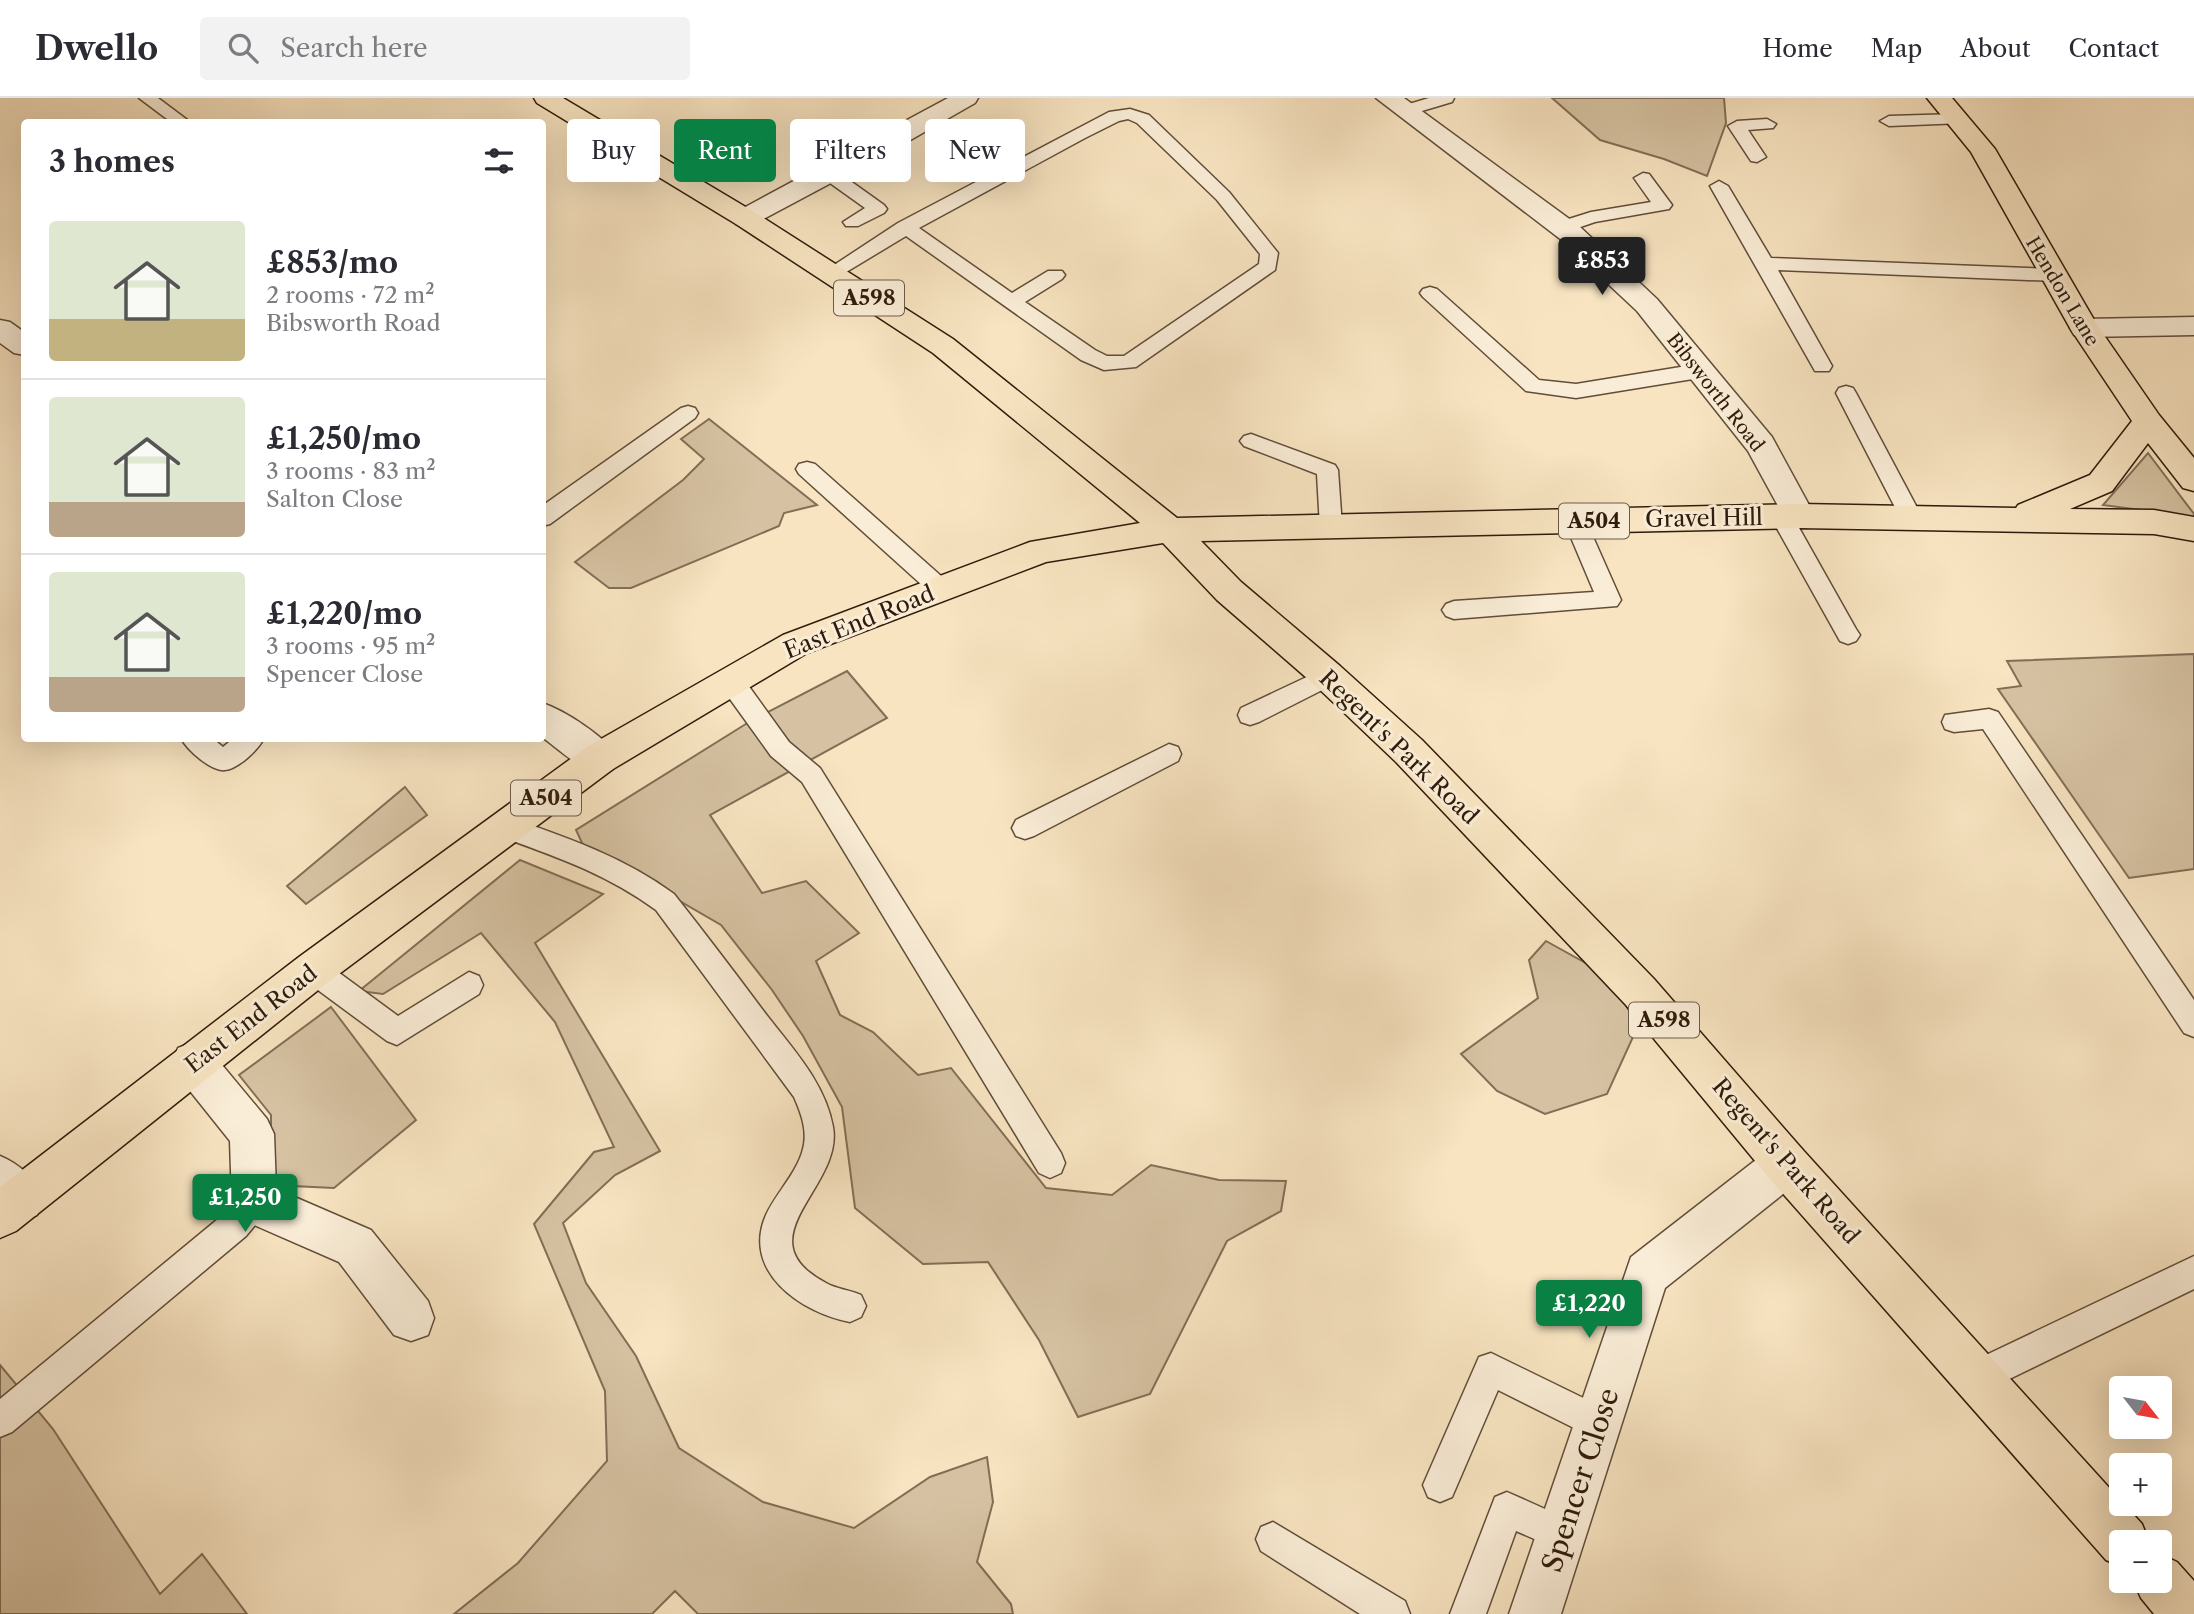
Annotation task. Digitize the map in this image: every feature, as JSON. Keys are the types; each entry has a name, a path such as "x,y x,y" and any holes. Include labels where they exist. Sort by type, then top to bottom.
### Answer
{"main road":[{"name":"Regent's Park Road","path":"546,98 745,218 943,346 1170,530 1229,591 1328,676 1409,751 1640,992 1786,1164 2113,1530"},
{"name":"Hendon Lane","path":"1939,98 1982,149 2084,328 2148,422 2194,480"},
{"name":"A504","path":"2017,518 2101,483 2148,422"},
{"name":"Gravel Hill","path":"1170,530 1790,516 2154,522 2194,529"},
{"name":"East End Road","path":"7,1197 193,1062 600,758 795,644 1042,551 1170,530"},
{"path":"2170,1593 2188,1614"}],"street":[{"path":"911,129 966,98"},
{"name":"Bibsworth Road","path":"1397,104 1563,227 1647,305 1761,445 1790,516"},
{"path":"745,218 814,182"},
{"path":"2084,328 2194,326"},
{"path":"0,328 21,344"},
{"path":"546,720 600,758"},
{"path":"193,1062 252,1134 254,1202 355,1246 411,1318"},
{"name":"Spencer Close","path":"1535,1614 1647,1273 1786,1164"}],"lane":[{"path":"147,98 177,119"},
{"path":"1397,104 1446,98"},
{"path":"831,273 905,227 953,200 1115,116 1130,114 1143,119 1223,197 1269,253 1268,266 1129,362 1104,363 1088,355 905,227"},
{"path":"1889,121 1956,119"},
{"path":"1756,157 1737,125 1767,124"},
{"path":"1563,227 1591,217 1662,205 1643,178"},
{"path":"840,182 878,209 852,222"},
{"path":"1719,186 1822,366"},
{"path":"1765,264 2054,275"},
{"path":"1013,302 1055,275"},
{"path":"1430,293 1533,386 1576,391 1699,371"},
{"path":"1846,393 1910,517"},
{"path":"546,514 688,413"},
{"path":"1251,441 1327,470 1331,527"},
{"path":"807,469 941,589"},
{"path":"1790,516 1848,635"},
{"path":"1454,610 1609,600 1574,521"},
{"path":"1250,715 1328,676"},
{"path":"731,681 780,749 811,775 1051,1163"},
{"path":"1954,722 1989,719 2194,1024"},
{"path":"199,742 223,761 247,742"},
{"path":"1026,828 1169,754"},
{"path":"505,827 598,861 636,881 665,902 804,1087 818,1120 818,1150 805,1177 785,1207 774,1234 777,1253 784,1269 804,1289 823,1301 850,1306"},
{"path":"313,970 397,1032 469,985"},
{"path":"0,1420 235,1225 254,1202"},
{"path":"1977,1377 2194,1272"},
{"path":"1440,1485 1491,1369 1598,1423"},
{"path":"1468,1614 1507,1509 1562,1534"},
{"path":"1273,1539 1392,1614"}],"shaded area":[{"path":"1552,98 1724,98 1726,123 1707,176 1664,159 1600,140"},
{"path":"709,419 817,505 784,513 779,526 631,588 609,588 575,562 683,480 704,459 681,439"},
{"path":"2148,453 2194,514 2194,517 2103,505"},
{"path":"2194,654 2194,869 2129,878 1998,689 2021,686 2007,661"},
{"path":"847,671 887,718 710,815 762,893 806,881 859,933 816,961 840,1015 873,1032 918,1075 951,1068 1046,1188 1112,1195 1151,1165 1219,1180 1286,1181 1281,1211 1227,1241 1150,1394 1078,1417 1039,1340 988,1262 923,1264 855,1208 842,1107 803,1036 772,990 721,925 583,845 576,830 749,722"},
{"path":"405,787 427,815 306,904 287,886"},
{"path":"520,860 603,894 535,943 660,1151 615,1175 563,1223 586,1283 636,1356 679,1448 763,1502 854,1528 930,1477 987,1457 993,1502 977,1562 1011,1604 1013,1614 698,1614 675,1591 652,1614 454,1614 518,1563 607,1461 605,1391 534,1224 594,1152 614,1147 555,1022 481,933 383,994 359,991"},
{"path":"1546,941 1609,976 1638,1026 1607,1094 1545,1114 1497,1091 1461,1054 1538,998 1529,960"},
{"path":"331,1007 416,1120 334,1188 271,1185 271,1115 239,1075"},
{"path":"0,1365 53,1429 160,1594 202,1554 247,1614 0,1614"}]}
